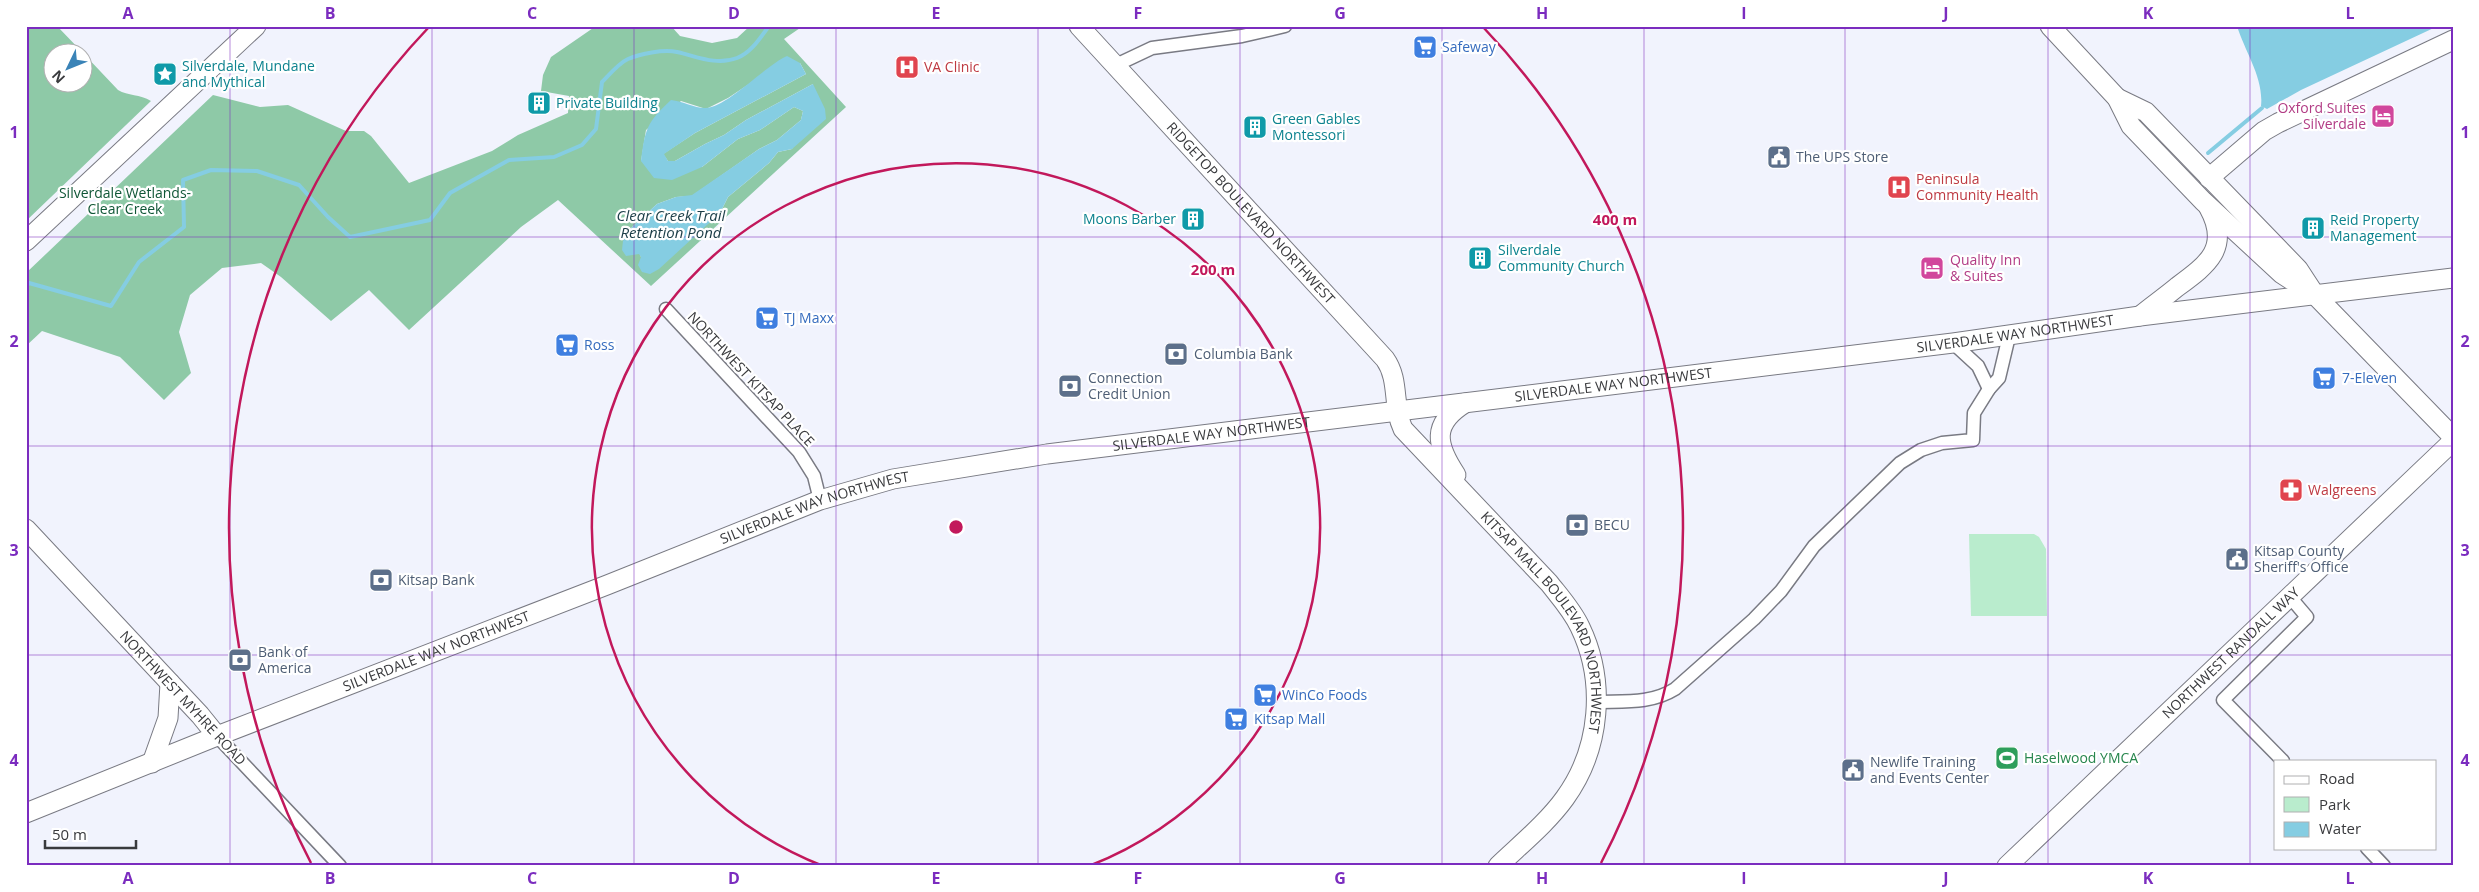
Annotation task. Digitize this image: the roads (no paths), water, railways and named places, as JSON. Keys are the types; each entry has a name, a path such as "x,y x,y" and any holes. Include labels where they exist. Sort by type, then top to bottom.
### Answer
{"main road":[{"path":"26,241 256,26"},
{"name":"RIDGETOP BOULEVARD NORTHWEST","path":"1079,26 1385,359 1394,374 1397,411"},
{"path":"2050,26 2117,98 2131,126 2203,201 2282,274 2315,295"},
{"path":"2172,169 2185,174 2209,178 2264,131 2278,122 2453,40"},
{"path":"2117,98 2146,112 2298,269 2315,295 2453,439"},
{"path":"2140,316 2202,268 2213,256 2217,243 2215,224 2210,210 2203,201"},
{"name":"SILVERDALE WAY NORTHWEST","path":"26,813 216,736 607,585 820,500 918,474 1027,456 1953,343 2140,316 2453,278"},
{"path":"1465,403 1446,417 1441,430 1441,447 1445,458 1475,506"},
{"name":"KITSAP MALL BOULEVARD NORTHWEST","path":"1397,411 1406,434 1548,583 1571,612 1580,628 1592,661 1597,702 1589,749 1577,779 1564,800 1498,866"},
{"name":"NORTHWEST RANDALL WAY","path":"2007,866 2453,439"},
{"name":"NORTHWEST MYHRE ROAD","path":"26,529 170,683 216,736"},
{"path":"152,763 168,718 170,683"}],"street":[{"path":"1116,65 1152,48 1242,36 1285,26"},
{"name":"NORTHWEST KITSAP PLACE","path":"666,309 799,452 811,470 820,500"},
{"path":"1597,702 1639,701 1661,698 1688,680 1781,592 1814,546 1900,463 1921,450 1935,445 1973,440 1974,413 1989,389 1999,378 2009,336"},
{"path":"1953,343 1978,366 1989,389"},
{"path":"2282,760 2223,700 2307,617 2290,597"},
{"name":"NORTHWEST MYHRE ROAD","path":"216,736 340,866"},
{"path":"2369,850 2384,866"}],"water":[{"path":"2237,26 2438,26 2301,90 2267,109 2261,106 2260,85 2257,75"},
{"name":"Clear Creek Trail Retention Pond","path":"787,56 800,63 806,74 695,133 664,154 668,161 675,161 724,135 746,120 813,84 825,109 826,119 792,149 778,152 769,163 728,197 720,213 659,269 650,274 642,272 638,265 641,257 639,254 626,256 622,250 623,241 630,229 657,204 676,197 692,195 759,149 777,140 801,120 803,111 794,107 760,130 738,139 702,167 672,180 654,178 641,161 646,133 652,121 671,100 701,108 723,102"}],"waterway":[{"path":"26,286 29,283 111,306 139,262 184,227 183,180 211,170 257,171 299,185 328,217 350,237 430,220 450,193 509,160 554,157 582,145 596,129 602,82 614,69 625,61 633,57 665,51 714,61 729,60 747,53 769,26"},
{"path":"2208,153 2262,108"}],"place":[{"name":"Safeway","path":"1425,47"},
{"name":"VA Clinic","path":"907,67"},
{"name":"Silverdale, Mundane and Mythical","path":"165,74"},
{"name":"Private Building","path":"539,103"},
{"name":"Oxford Suites Silverdale","path":"2383,116"},
{"name":"Green Gables Montessori","path":"1255,127"},
{"name":"The UPS Store","path":"1779,157"},
{"name":"Peninsula Community Health","path":"1899,187"},
{"name":"Moons Barber","path":"1193,219"},
{"name":"Reid Property Management","path":"2313,228"},
{"name":"Silverdale Community Church","path":"1480,258"},
{"name":"Quality Inn & Suites","path":"1932,268"},
{"name":"TJ Maxx","path":"767,318"},
{"name":"Ross","path":"567,345"},
{"name":"Columbia Bank","path":"1176,354"},
{"name":"7-Eleven","path":"2324,378"},
{"name":"Connection Credit Union","path":"1070,386"},
{"name":"Walgreens","path":"2291,490"},
{"name":"BECU","path":"1577,525"},
{"name":"Kitsap County Sheriff's Office","path":"2237,559"},
{"name":"Kitsap Bank","path":"381,580"},
{"name":"Bank of America","path":"240,660"},
{"name":"WinCo Foods","path":"1265,695"},
{"name":"Kitsap Mall","path":"1236,719"},
{"name":"Haselwood YMCA","path":"2007,758"},
{"name":"Newlife Training and Events Center","path":"1853,770"}],"park label":[{"name":"Silverdale Wetlands- Clear Creek","path":"125,202"}]}
